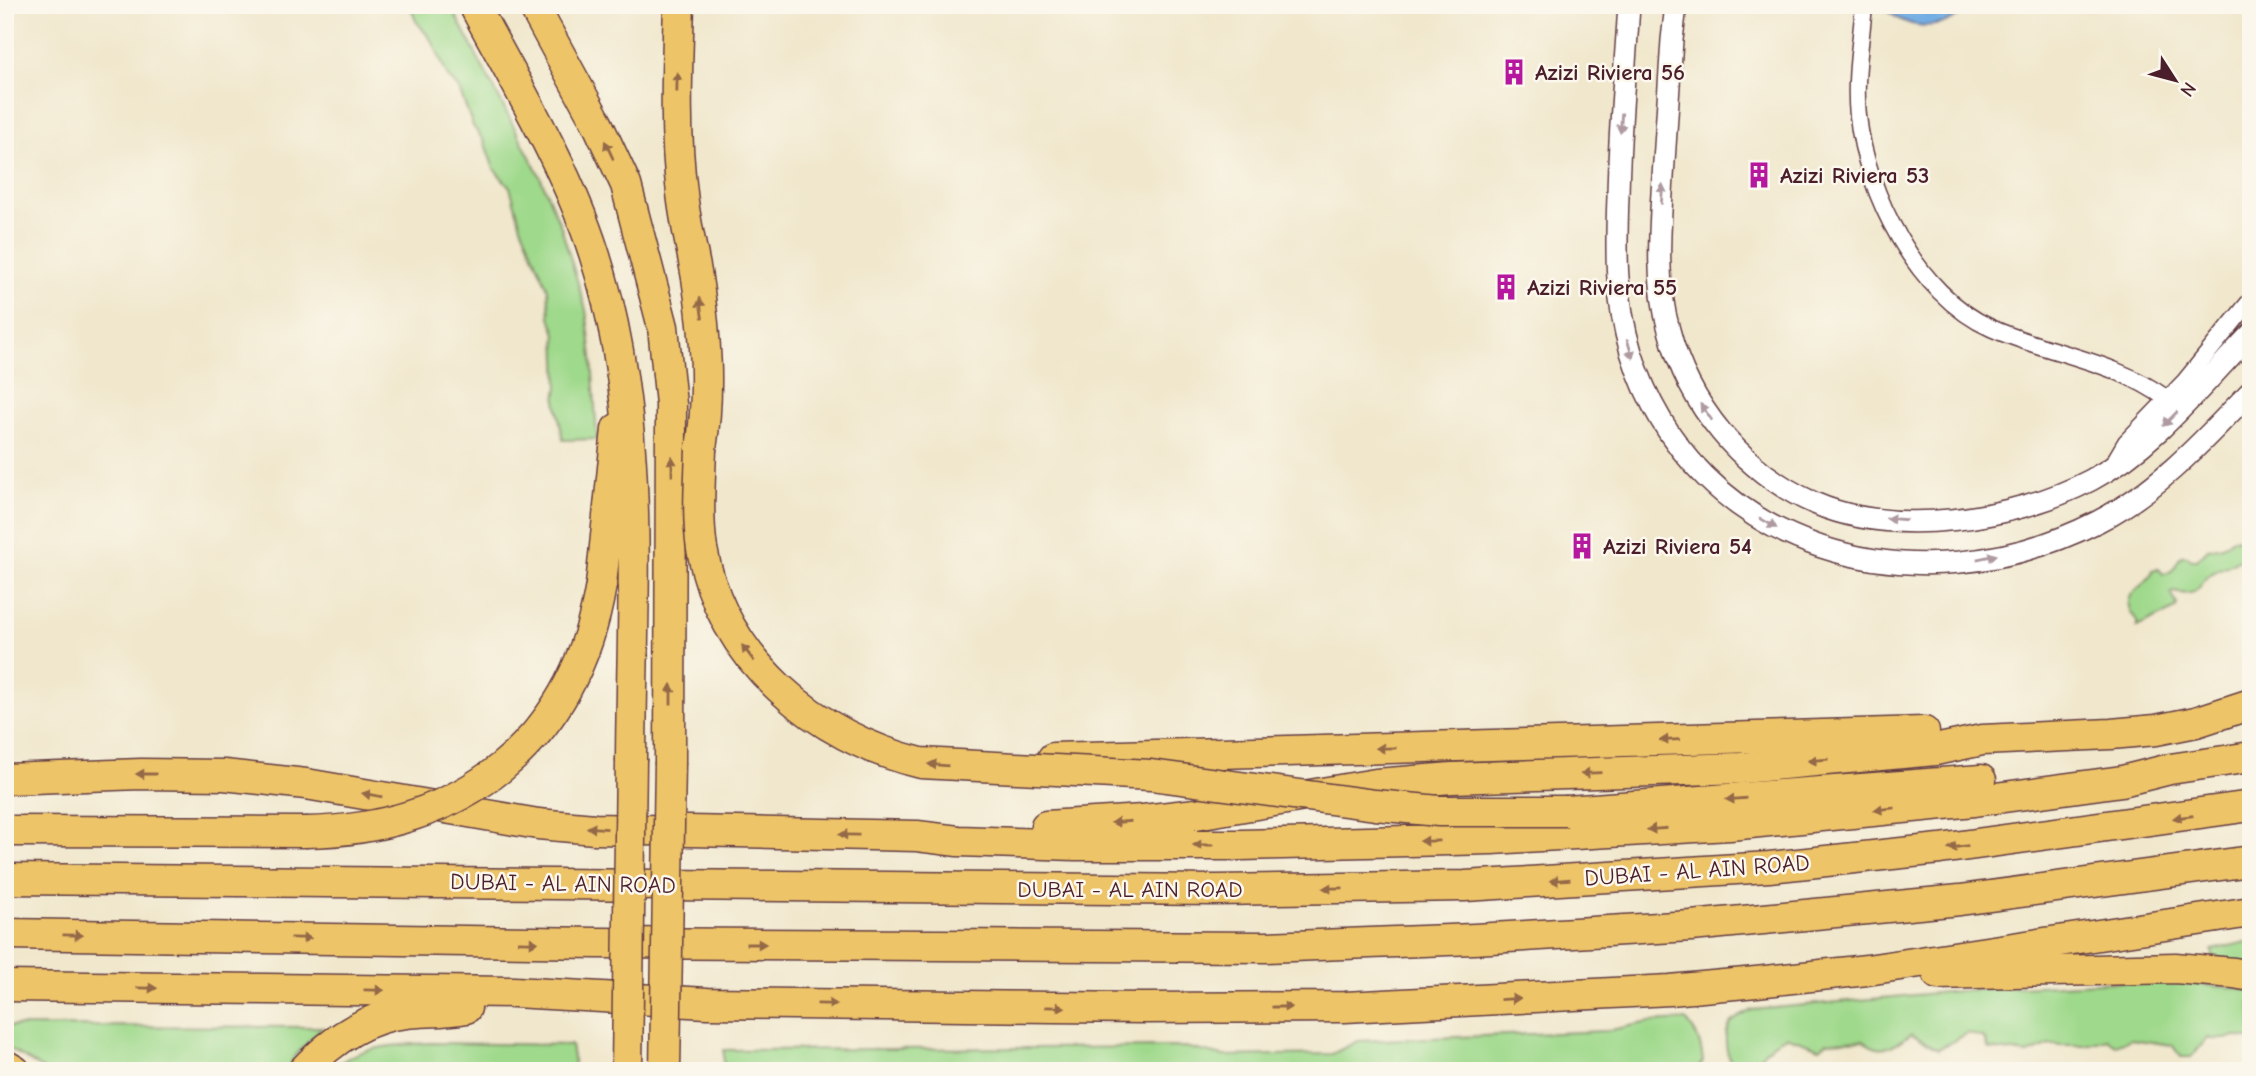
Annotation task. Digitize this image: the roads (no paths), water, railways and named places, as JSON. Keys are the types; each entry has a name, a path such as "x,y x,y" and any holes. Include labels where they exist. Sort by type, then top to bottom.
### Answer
{"highway":[{"path":"474,5 557,164 584,223 604,285 623,391 632,458 627,1071"},
{"path":"533,5 597,123 659,247 674,296 691,376 701,449"},
{"path":"679,5 677,146 681,192 704,328 707,366 699,526 708,575 726,621 760,669 803,709 827,726 861,744 890,756 921,763 1151,775 1439,811 1567,811 2142,766 2170,769"},
{"path":"626,185 655,289 669,378 672,468 665,1071"},
{"path":"5,831 305,832 354,829 404,819 452,800 494,774 529,741 564,692 589,638 601,585 614,442 623,391"},
{"path":"917,836 975,828 1143,820 1376,784 1452,778 1741,768 1935,750 1982,740 2156,730 2196,722 2251,704"},
{"path":"978,766 1024,759 1932,732 1958,734 1982,740"},
{"path":"5,779 141,774 224,775 306,784 538,824 595,829 917,836 958,841 1075,845 1241,845 1492,839 1730,824 1974,801 2122,781 2170,769 2251,757"},
{"name":"DUBAI - AL AIN ROAD","path":"5,879 1133,889 1465,886 1783,866 1940,849 2251,806"},
{"path":"5,934 596,943 1266,947 1474,939 1691,926 1960,900 2251,861"},
{"path":"5,986 514,992 707,1003 1143,1008 1345,1007 1670,990 1867,970 2251,912"},
{"path":"1867,970 1971,975 2175,968 2251,976"},
{"path":"303,1071 338,1038 358,1026 404,1013 459,1010 514,992"},
{"path":"5,1065 15,1071"}],"street":[{"path":"1629,5 1619,143 1615,268 1623,323 1639,376 1667,429 1703,473 1745,509 1802,541 1862,559 1924,565 2013,552 2070,534 2124,507 2164,477 2251,391"},
{"path":"1676,5 1661,223 1663,303 1668,328 1682,372 1709,418 1727,439 1767,475 1814,503 1839,512 1896,520 1954,519 2011,510 2066,491 2111,468 2159,430 2244,341"},
{"path":"1864,5 1857,92 1862,145 1884,207 1933,285 1961,310 1990,328 2115,370 2141,382 2167,399"},
{"path":"2111,468 2126,443 2205,358 2251,300"},
{"path":"2205,358 2244,341"}],"water":[{"path":"1881,5 1973,5 1951,20 1927,26 1903,21"}],"place":[{"name":"Azizi Riviera 56","path":"1514,72"},
{"name":"Azizi Riviera 53","path":"1759,175"},
{"name":"Azizi Riviera 55","path":"1506,287"},
{"name":"Azizi Riviera 54","path":"1582,546"}]}
